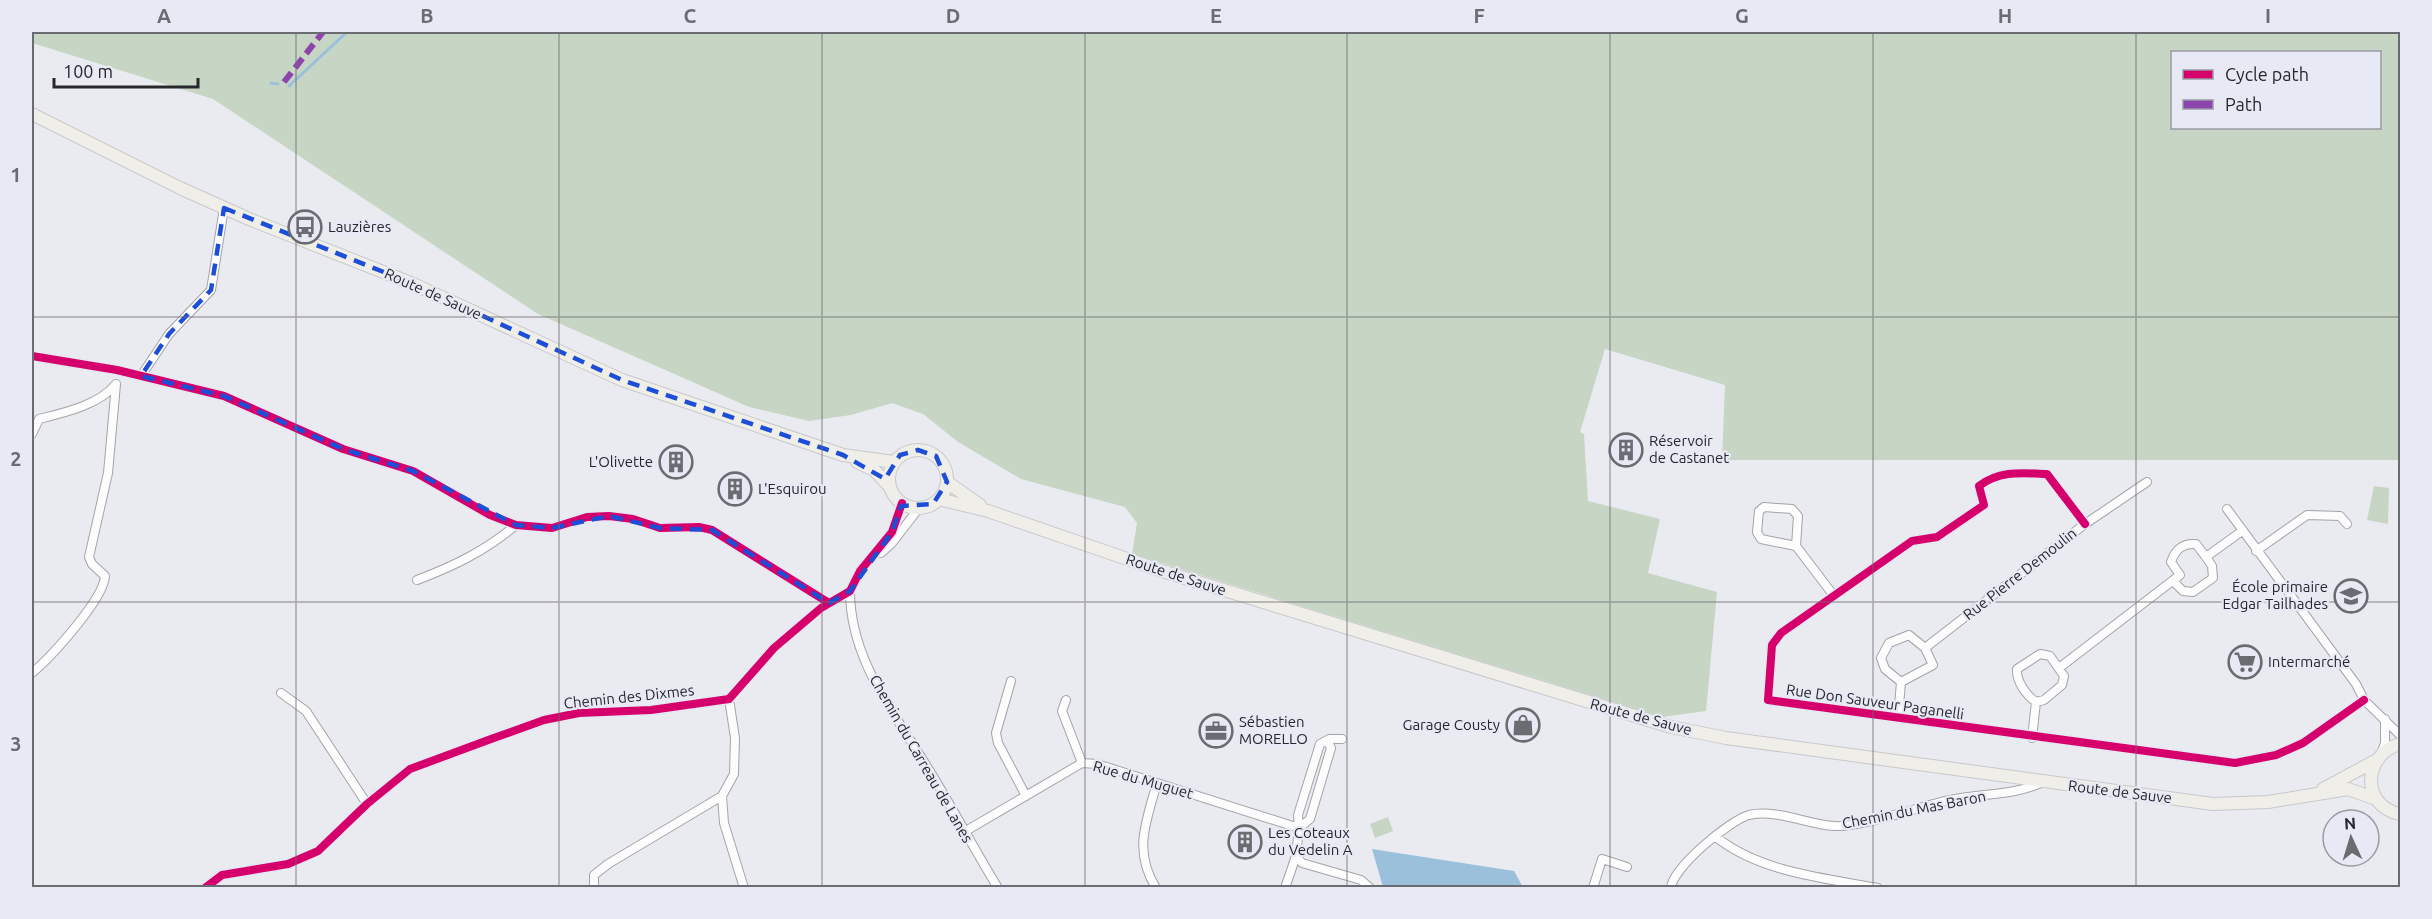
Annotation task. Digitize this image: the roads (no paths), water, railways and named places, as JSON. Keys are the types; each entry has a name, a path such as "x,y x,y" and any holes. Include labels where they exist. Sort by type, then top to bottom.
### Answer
{"main road":[{"name":"Route de Sauve","path":"32,114 224,208 411,283 622,380 843,455 874,470 889,486"},
{"path":"908,451 928,452 943,463 947,482 939,499 919,508 902,503 889,486 890,469 894,462 908,451"},
{"name":"Route de Sauve","path":"843,455 894,462"},
{"name":"Route de Sauve","path":"947,482 988,511"},
{"name":"Route de Sauve","path":"939,499 988,511 1162,571 1671,727 1726,738 2213,804 2268,802 2317,792 2348,789 2376,799 2384,807 2400,814"},
{"name":"Route de Sauve","path":"2317,792 2400,744"},
{"path":"2376,799 2370,780 2379,757"}],"street":[{"path":"141,376 169,334 211,290 224,208"},
{"path":"32,356 117,370 224,396 343,449 413,471 490,515 516,525 552,528 587,517 609,516 633,519 660,528 699,527 712,530 829,603"},
{"path":"32,673 97,600 105,585 105,576 92,564 89,557 108,473 117,370"},
{"path":"32,434 33,426 39,419 65,413 110,391 116,384"},
{"name":"Rue Don Sauveur Paganelli","path":"2085,524 2047,474 2011,472 1990,478 1979,486 1984,505 1937,537 1912,540 1781,633 1772,645 1768,700 2032,738 2235,763 2276,755 2303,743 2364,700"},
{"name":"Rue Pierre Demoulin","path":"1925,648 2085,524 2147,482"},
{"path":"871,560 892,532 902,503"},
{"path":"1796,546 1761,539 1757,532 1759,511 1764,507 1792,509 1798,516 1796,546 1834,596"},
{"path":"594,888 594,875 609,864 722,796 734,774 735,738 729,699 774,648 829,603 850,591 860,571 892,543 919,508"},
{"path":"2227,509 2356,684 2364,700 2400,735"},
{"path":"2256,551 2307,515 2340,516 2347,524"},
{"path":"417,580 459,564 489,548 516,525"},
{"path":"2206,557 2242,531"},
{"path":"2059,668 2180,575 2171,562 2175,551 2187,543 2196,543 2212,566 2213,578 2193,592 2183,591 2173,581"},
{"name":"Chemin du Carreau de Lanes","path":"850,591 850,609 874,685 926,765 998,888"},
{"path":"1909,634 1925,648 1933,664 1901,682 1886,669 1881,658 1888,643 1909,634"},
{"path":"2040,654 2050,656 2059,668 2064,676 2062,685 2044,700 2036,702 2029,698 2016,676 2017,669 2040,654"},
{"path":"1011,681 996,733 998,743 1026,796"},
{"path":"1898,718 1901,682"},
{"path":"281,693 306,711 367,804"},
{"name":"Chemin des Dixmes","path":"205,888 222,875 288,864 318,851 367,804 410,769 544,720 579,713 651,710 729,699"},
{"path":"1066,700 1062,711 1082,763"},
{"path":"2032,738 2036,702"},
{"path":"2379,757 2385,719"},
{"path":"1285,888 1296,856 1298,815 1320,744 1328,742 1329,739 1342,739"},
{"name":"Rue du Muguet","path":"964,832 1082,763 1098,764 1299,828"},
{"name":"Chemin du Mas Baron","path":"1671,888 1676,871 1745,816 1759,813 1836,826 1952,799 2025,790 2043,782"},
{"path":"1156,888 1144,864 1142,850 1157,783"},
{"path":"722,796 724,823 744,888"},
{"path":"1716,837 1735,852 1753,860 1878,888"},
{"path":"1296,856 1302,863 1361,880 1370,888"},
{"path":"1593,888 1602,860 1627,867"}],"water":[{"path":"1372,849 1514,871 1523,887 1383,887"}],"waterway":[{"path":"289,86 347,32"},
{"path":"271,83 278,84"}],"place":[{"name":"Lauzières","path":"305,227"},
{"name":"Réservoir de Castanet","path":"1626,450"},
{"name":"L'Olivette","path":"676,462"},
{"name":"L'Esquirou","path":"735,489"},
{"name":"École primaire Edgar Tailhades","path":"2351,596"},
{"name":"Intermarché","path":"2245,662"},
{"name":"Garage Cousty","path":"1523,725"},
{"name":"Sébastien MORELLO","path":"1216,731"},
{"name":"Les Coteaux du Vedelin A","path":"1245,842"}]}
